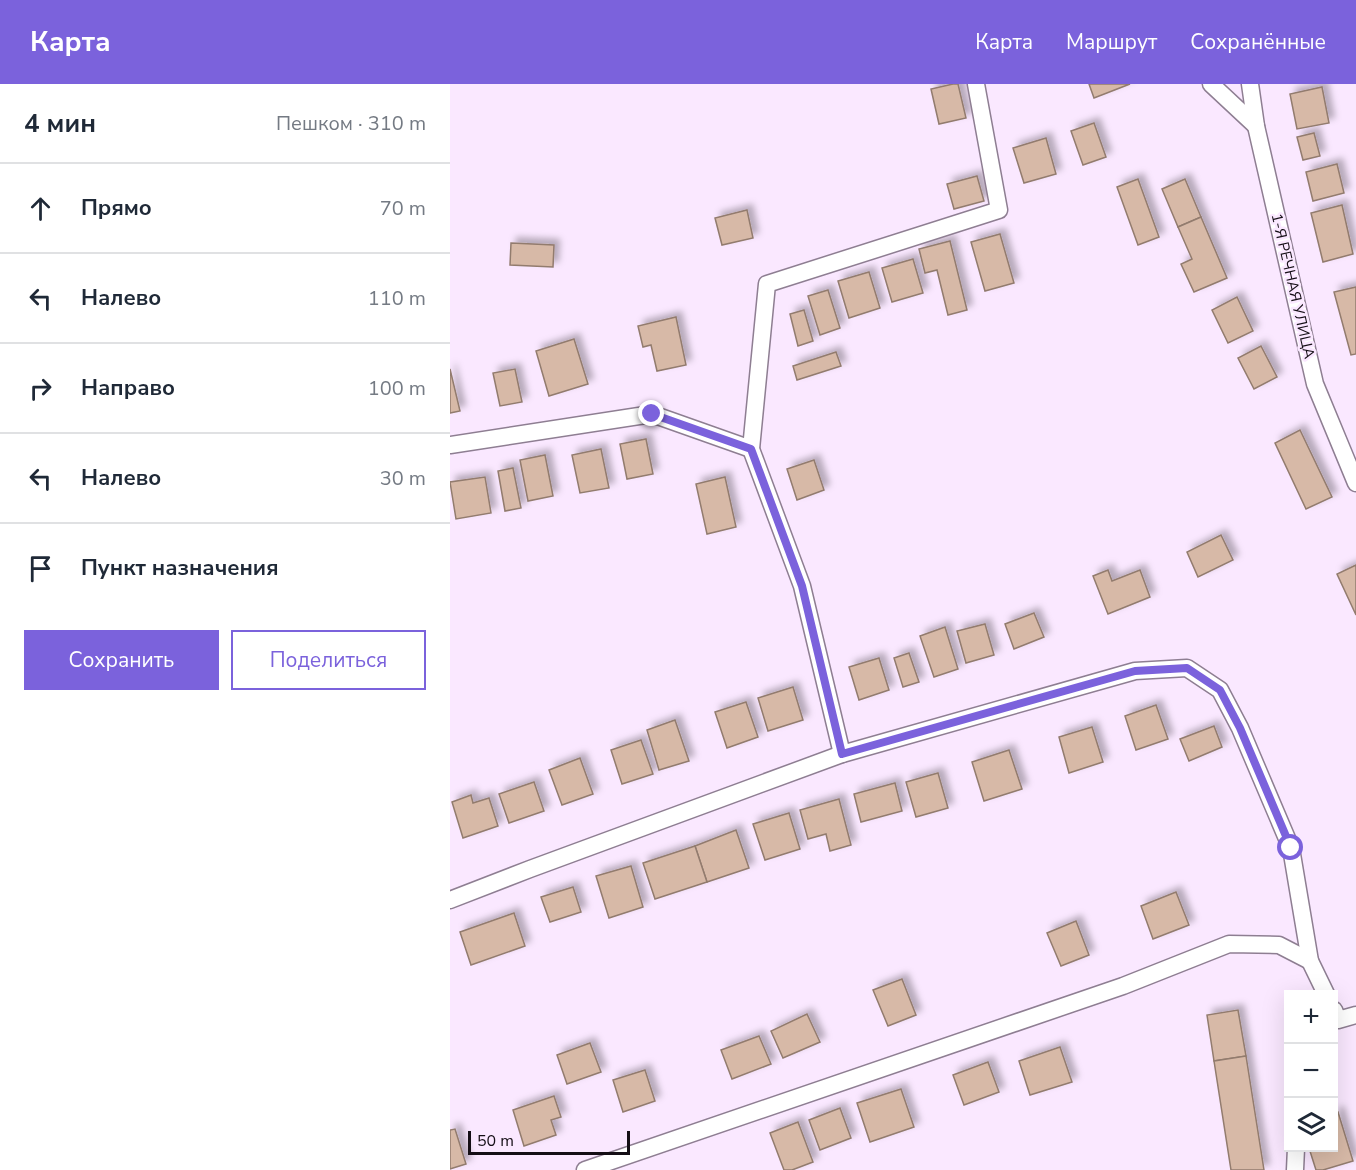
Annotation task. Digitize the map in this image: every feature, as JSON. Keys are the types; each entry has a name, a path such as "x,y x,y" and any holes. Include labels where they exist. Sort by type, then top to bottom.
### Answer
{"street":[{"path":"842,754 802,586 751,449 767,284 999,210 976,84"},
{"path":"1211,84 1256,126"},
{"name":"1-Я РЕЧНАЯ УЛИЦА","path":"1250,84 1256,126 1315,384 1356,483"},
{"path":"450,445 652,414 751,449"},
{"path":"450,900 530,868 842,754 1135,671 1187,668 1220,690 1240,728 1291,848 1310,961 1324,990"},
{"path":"585,1170 1124,986 1229,944 1279,945 1310,961"},
{"path":"1338,1018 1356,1015"},
{"path":"1295,1170 1296,1152"}],"building":[{"path":"958,84 966,118 939,124 931,89"},
{"path":"1089,84 1130,84 1094,98"},
{"path":"1322,87 1329,123 1297,129 1290,94"},
{"path":"1094,123 1106,157 1083,165 1071,131"},
{"path":"1314,133 1320,156 1303,160 1297,137"},
{"path":"1046,138 1056,174 1024,183 1013,148"},
{"path":"1337,164 1344,193 1313,201 1306,172"},
{"path":"977,176 984,201 954,209 947,184"},
{"path":"1138,179 1159,237 1138,245 1117,187"},
{"path":"1185,179 1201,217 1178,227 1162,189"},
{"path":"1342,205 1353,254 1323,262 1311,213"},
{"path":"747,210 753,238 722,245 715,218"},
{"path":"1201,217 1227,278 1194,292 1181,264 1192,259 1178,227"},
{"path":"1000,234 1014,283 985,291 971,242"},
{"path":"950,241 967,310 948,315 937,270 925,273 919,249"},
{"path":"511,243 554,245 553,267 510,265"},
{"path":"913,259 923,293 892,302 882,268"},
{"path":"869,272 880,308 849,318 838,281"},
{"path":"1356,287 1356,354 1351,355 1334,292"},
{"path":"828,290 840,328 820,335 808,296"},
{"path":"1237,297 1253,331 1228,343 1212,310"},
{"path":"804,310 813,341 798,346 790,314"},
{"path":"676,317 686,365 657,371 651,345 643,347 638,326"},
{"path":"574,339 588,384 549,396 536,351"},
{"path":"1261,346 1277,377 1254,389 1238,358"},
{"path":"836,352 841,366 797,380 793,366"},
{"path":"450,369 460,411 450,413"},
{"path":"515,369 522,402 500,406 493,373"},
{"path":"1300,430 1332,497 1306,509 1275,443"},
{"path":"646,439 653,474 627,479 620,444"},
{"path":"601,449 609,488 580,493 572,455"},
{"path":"545,455 553,496 528,501 520,460"},
{"path":"814,460 824,490 797,500 787,469"},
{"path":"513,468 521,508 505,511 498,471"},
{"path":"485,477 491,513 456,519 450,482"},
{"path":"725,477 736,527 707,534 696,484"},
{"path":"1221,535 1233,560 1198,577 1187,552"},
{"path":"1356,565 1356,615 1337,574"},
{"path":"1108,570 1112,581 1140,570 1150,597 1108,614 1093,576"},
{"path":"1034,613 1044,637 1014,649 1005,624"},
{"path":"985,624 994,655 966,663 957,631"},
{"path":"945,627 958,669 934,677 920,636"},
{"path":"909,653 919,682 903,687 894,658"},
{"path":"879,658 889,690 859,700 849,667"},
{"path":"793,687 803,720 768,731 758,698"},
{"path":"746,702 758,737 727,748 715,712"},
{"path":"1156,705 1168,739 1136,750 1125,716"},
{"path":"675,720 689,761 659,770 647,730"},
{"path":"1214,726 1222,747 1189,761 1180,739"},
{"path":"1092,727 1103,762 1069,773 1059,737"},
{"path":"641,740 653,774 622,784 611,750"},
{"path":"1009,750 1022,789 984,801 972,762"},
{"path":"580,758 593,794 562,805 549,770"},
{"path":"938,773 948,808 916,817 906,782"},
{"path":"534,782 544,811 509,823 499,794"},
{"path":"895,783 902,811 861,822 854,794"},
{"path":"471,795 473,803 489,798 498,826 463,838 452,802"},
{"path":"839,799 851,845 830,851 826,834 808,839 800,810"},
{"path":"789,813 800,849 765,860 753,824"},
{"path":"736,830 749,868 707,882 695,846"},
{"path":"695,846 707,882 655,899 643,863"},
{"path":"631,866 643,907 609,918 596,876"},
{"path":"573,887 581,912 550,922 541,897"},
{"path":"1176,892 1189,925 1153,939 1141,906"},
{"path":"514,913 525,946 471,965 460,932"},
{"path":"1076,921 1089,955 1061,966 1047,933"},
{"path":"902,979 916,1015 888,1026 873,990"},
{"path":"1238,1010 1246,1056 1214,1061 1207,1015"},
{"path":"807,1014 820,1042 783,1058 771,1031"},
{"path":"759,1036 771,1064 732,1079 721,1050"},
{"path":"590,1043 601,1072 567,1084 557,1055"},
{"path":"1060,1047 1072,1082 1030,1095 1019,1061"},
{"path":"1246,1056 1264,1170 1231,1170 1214,1061"},
{"path":"988,1062 999,1092 964,1105 953,1075"},
{"path":"645,1070 655,1101 623,1112 613,1080"},
{"path":"901,1089 914,1127 870,1142 857,1103"},
{"path":"554,1096 561,1117 551,1120 556,1135 524,1146 513,1110"},
{"path":"840,1108 851,1138 820,1150 809,1120"},
{"path":"1338,1112 1353,1161 1316,1170 1310,1152 1338,1152"},
{"path":"798,1122 813,1162 792,1170 784,1170 770,1133"},
{"path":"455,1129 466,1164 450,1169 450,1130"}],"route":[{"path":"652,414 751,449 802,586 842,754 1135,671 1187,668 1220,690 1240,728 1291,848"}]}
